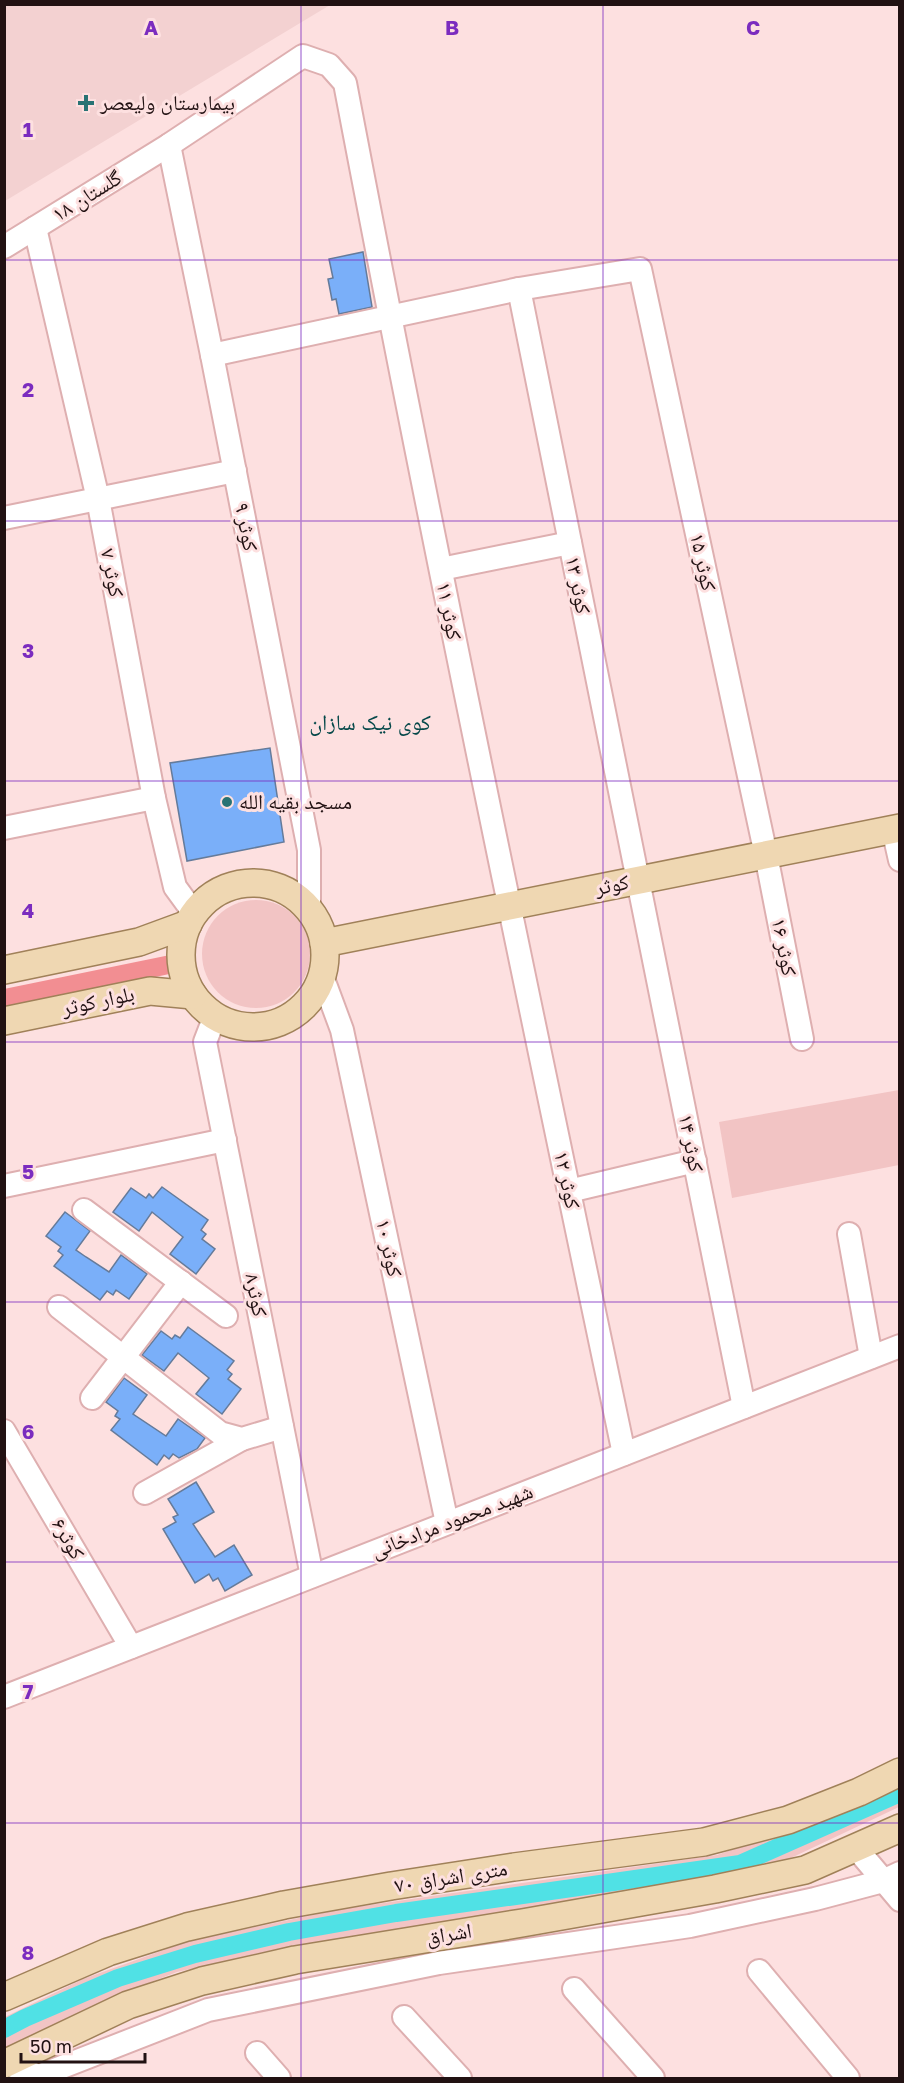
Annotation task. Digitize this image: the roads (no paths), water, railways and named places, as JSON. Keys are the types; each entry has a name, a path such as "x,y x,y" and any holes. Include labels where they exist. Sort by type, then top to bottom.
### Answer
{"main road":[{"name":"کوثر","path":"324,943 896,828"},
{"path":"260,883 279,888 296,897 309,910 319,926 324,943 325,959 322,976 314,993 303,1007 287,1018 270,1025 251,1027 232,1024 215,1016 193,994 185,978 181,960 182,942 191,919 207,899 223,889 241,884 260,883"},
{"path":"4,970 139,942 191,919"},
{"name":"بلوار کوثر","path":"4,1021 150,991 193,994"},
{"name":"۷۰ متری اشراق","path":"4,1997 108,1952 187,1927 284,1905 391,1886 704,1842 788,1820 859,1792 900,1772"},
{"name":"اشراق","path":"5,2063 128,2005 202,1981 295,1960 715,1889 805,1870 900,1828"}],"street":[{"name":"گلستان ۱۸","path":"4,247 169,145 303,56 329,65 345,82 390,317"},
{"name":"کوثر ۹","path":"169,145 309,850 309,910"},
{"name":"کوثر ۷","path":"35,228 98,499 154,798 175,887 191,919"},
{"name":"۱۵ کوثر","path":"519,290 640,269 766,855"},
{"path":"212,355 519,290"},
{"name":"کوثر ۱۳","path":"519,290 638,880"},
{"name":"کوثر ۱۱","path":"390,317 509,906"},
{"path":"4,518 235,471"},
{"path":"441,569 570,543"},
{"path":"4,828 154,798"},
{"path":"896,828 900,860"},
{"name":"کوثر ۱۶","path":"766,855 802,1039"},
{"name":"کوثر ۱۴","path":"638,880 744,1407"},
{"name":"کوثر ۱۲","path":"509,906 624,1454"},
{"name":"کوثر ۱۰","path":"322,976 342,1030 447,1523"},
{"name":"کوثر۸","path":"215,1016 205,1042 312,1576"},
{"path":"4,1186 225,1140"},
{"path":"569,1191 695,1161"},
{"path":"84,1210 226,1316"},
{"path":"849,1234 871,1357"},
{"path":"92,1398 181,1282"},
{"path":"59,1307 220,1433 242,1439"},
{"name":"شهید محمود مرادخانی","path":"5,1696 900,1346"},
{"path":"145,1493 242,1439 282,1426"},
{"name":"کوثر۶","path":"4,1431 131,1647"},
{"path":"856,1848 891,1877 900,1900"},
{"path":"5,2063 39,2076 208,2010 303,1989 439,1964 690,1926 815,1899 891,1877"},
{"path":"759,1971 848,2079"},
{"path":"574,1989 653,2079"},
{"path":"404,2017 460,2079"},
{"path":"257,2053 279,2079"}],"waterway":[{"path":"4,2029 118,1978 195,1954 289,1932 396,1913 740,1864 900,1793"}],"place":[{"name":"بیمارستان ولیعصر","path":"86,103"},
{"name":"مسجد بقیه الله","path":"227,802"}],"district":[{"name":"کوی نیک سازان","path":"370,722"}]}
